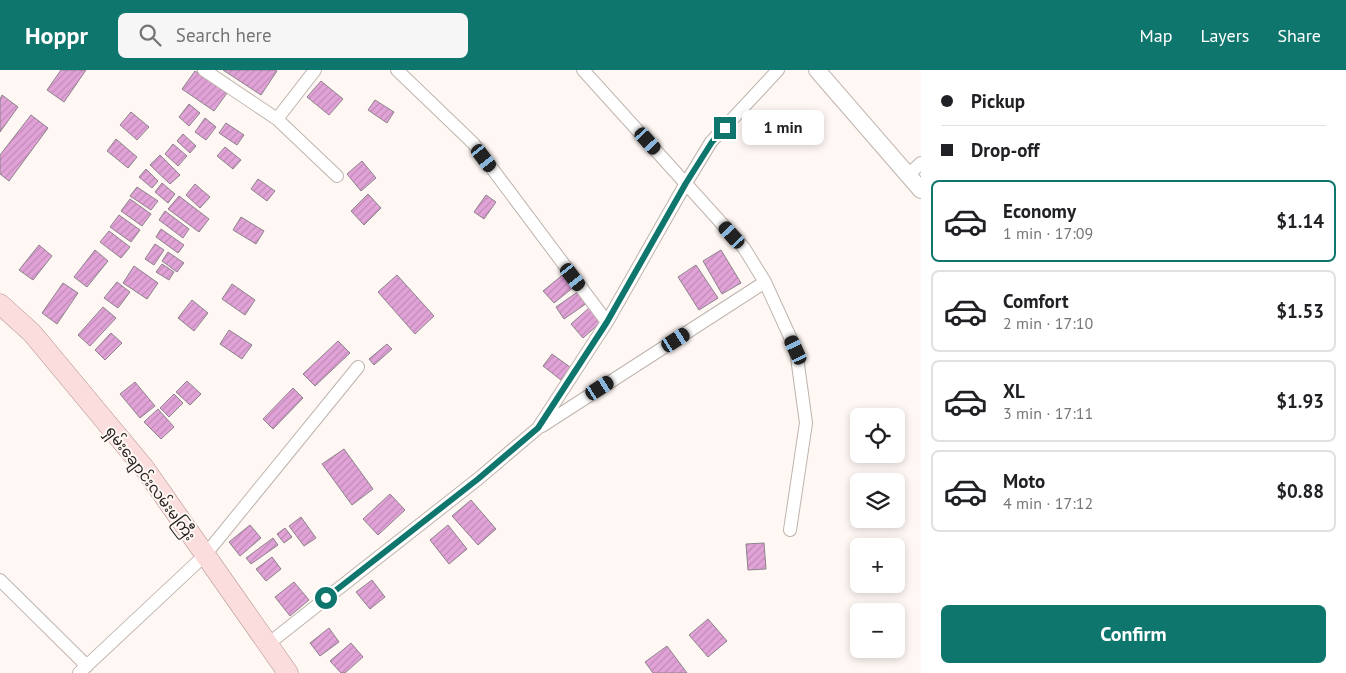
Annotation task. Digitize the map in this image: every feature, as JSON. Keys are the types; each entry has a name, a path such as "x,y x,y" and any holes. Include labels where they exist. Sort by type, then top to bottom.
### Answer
{"main road":[{"name":"ရှမ်းချောင်းလမ်းမကြီး","path":"0,304 32,332 145,469 288,673"}],"street":[{"path":"204,70 277,119 337,176"},
{"path":"277,119 315,70"},
{"path":"397,70 473,143 607,322"},
{"path":"583,70 744,248 765,282 796,350 806,423 790,530"},
{"path":"538,428 607,322 686,183 712,142 778,70"},
{"path":"817,70 921,190"},
{"path":"908,175 921,163"},
{"path":"268,644 478,479 538,428 765,282"},
{"path":"0,580 83,669 205,555 358,367"}],"building":[{"path":"61,70 86,70 64,102 47,90"},
{"path":"223,70 275,70 277,71 261,95"},
{"path":"195,71 227,93 214,111 182,89"},
{"path":"321,81 343,99 329,115 307,97"},
{"path":"2,95 18,107 0,132 0,99"},
{"path":"375,100 394,112 387,123 368,110"},
{"path":"189,104 200,113 189,126 179,117"},
{"path":"131,112 149,127 137,140 120,125"},
{"path":"31,115 48,128 9,181 0,174 0,155"},
{"path":"205,118 216,127 206,140 195,132"},
{"path":"226,123 244,135 237,145 219,133"},
{"path":"183,134 196,146 190,153 177,141"},
{"path":"116,139 137,157 128,168 107,151"},
{"path":"173,144 187,156 178,166 165,154"},
{"path":"225,147 241,160 233,169 217,156"},
{"path":"160,155 180,175 170,184 150,165"},
{"path":"362,161 376,178 361,191 347,174"},
{"path":"146,169 158,181 152,188 139,177"},
{"path":"258,179 275,191 267,201 251,189"},
{"path":"162,183 175,194 168,203 155,192"},
{"path":"195,184 210,197 200,208 186,195"},
{"path":"137,187 158,201 151,210 130,196"},
{"path":"368,194 381,208 364,225 351,211"},
{"path":"486,195 496,202 484,219 474,212"},
{"path":"179,196 209,219 199,232 168,209"},
{"path":"130,199 151,214 142,226 121,211"},
{"path":"165,211 189,229 183,238 159,220"},
{"path":"119,215 140,230 131,242 110,227"},
{"path":"241,217 264,231 256,244 233,230"},
{"path":"161,229 184,245 178,253 156,237"},
{"path":"109,231 130,247 121,258 100,242"},
{"path":"155,244 164,250 154,265 145,259"},
{"path":"39,245 52,256 33,280 19,270"},
{"path":"95,250 108,261 87,287 74,277"},
{"path":"721,250 741,283 722,294 703,261"},
{"path":"168,252 184,263 177,272 162,261"},
{"path":"162,264 174,272 169,280 156,272"},
{"path":"696,265 718,298 699,310 678,277"},
{"path":"134,266 158,283 147,299 123,283"},
{"path":"565,273 575,286 554,303 543,291"},
{"path":"397,275 434,316 415,334 378,292"},
{"path":"117,282 130,292 118,308 104,298"},
{"path":"63,283 78,293 57,324 42,313"},
{"path":"232,284 255,300 245,315 222,299"},
{"path":"579,291 587,303 564,319 556,307"},
{"path":"192,300 208,313 194,331 178,318"},
{"path":"103,307 116,318 90,346 78,335"},
{"path":"589,308 601,322 583,338 571,324"},
{"path":"229,330 252,345 242,359 220,344"},
{"path":"111,333 122,343 105,360 95,350"},
{"path":"338,341 350,353 315,386 303,374"},
{"path":"387,344 392,349 374,365 369,359"},
{"path":"552,354 570,367 561,380 543,366"},
{"path":"187,381 201,394 190,405 176,392"},
{"path":"135,382 155,406 140,418 120,394"},
{"path":"293,388 303,398 273,429 263,419"},
{"path":"174,394 183,403 169,417 160,408"},
{"path":"158,409 174,427 161,439 144,422"},
{"path":"344,449 373,489 352,505 322,464"},
{"path":"390,494 405,510 378,535 363,519"},
{"path":"471,500 496,529 478,545 452,516"},
{"path":"301,517 316,538 304,546 289,526"},
{"path":"250,525 261,538 240,556 229,542"},
{"path":"448,525 467,549 449,564 430,540"},
{"path":"285,528 292,537 284,543 277,534"},
{"path":"273,538 278,545 251,564 246,558"},
{"path":"764,543 766,569 748,570 746,544"},
{"path":"272,557 281,569 266,581 256,569"},
{"path":"372,580 385,597 370,609 356,592"},
{"path":"294,582 309,600 290,616 275,597"},
{"path":"708,619 727,641 708,657 689,635"},
{"path":"329,628 339,642 320,656 310,643"},
{"path":"351,643 363,657 345,673 341,673 330,661"},
{"path":"667,646 687,673 653,673 645,662"}],"route":[{"path":"326,598 478,479 538,428 607,322 686,183 712,142 725,128"}]}
